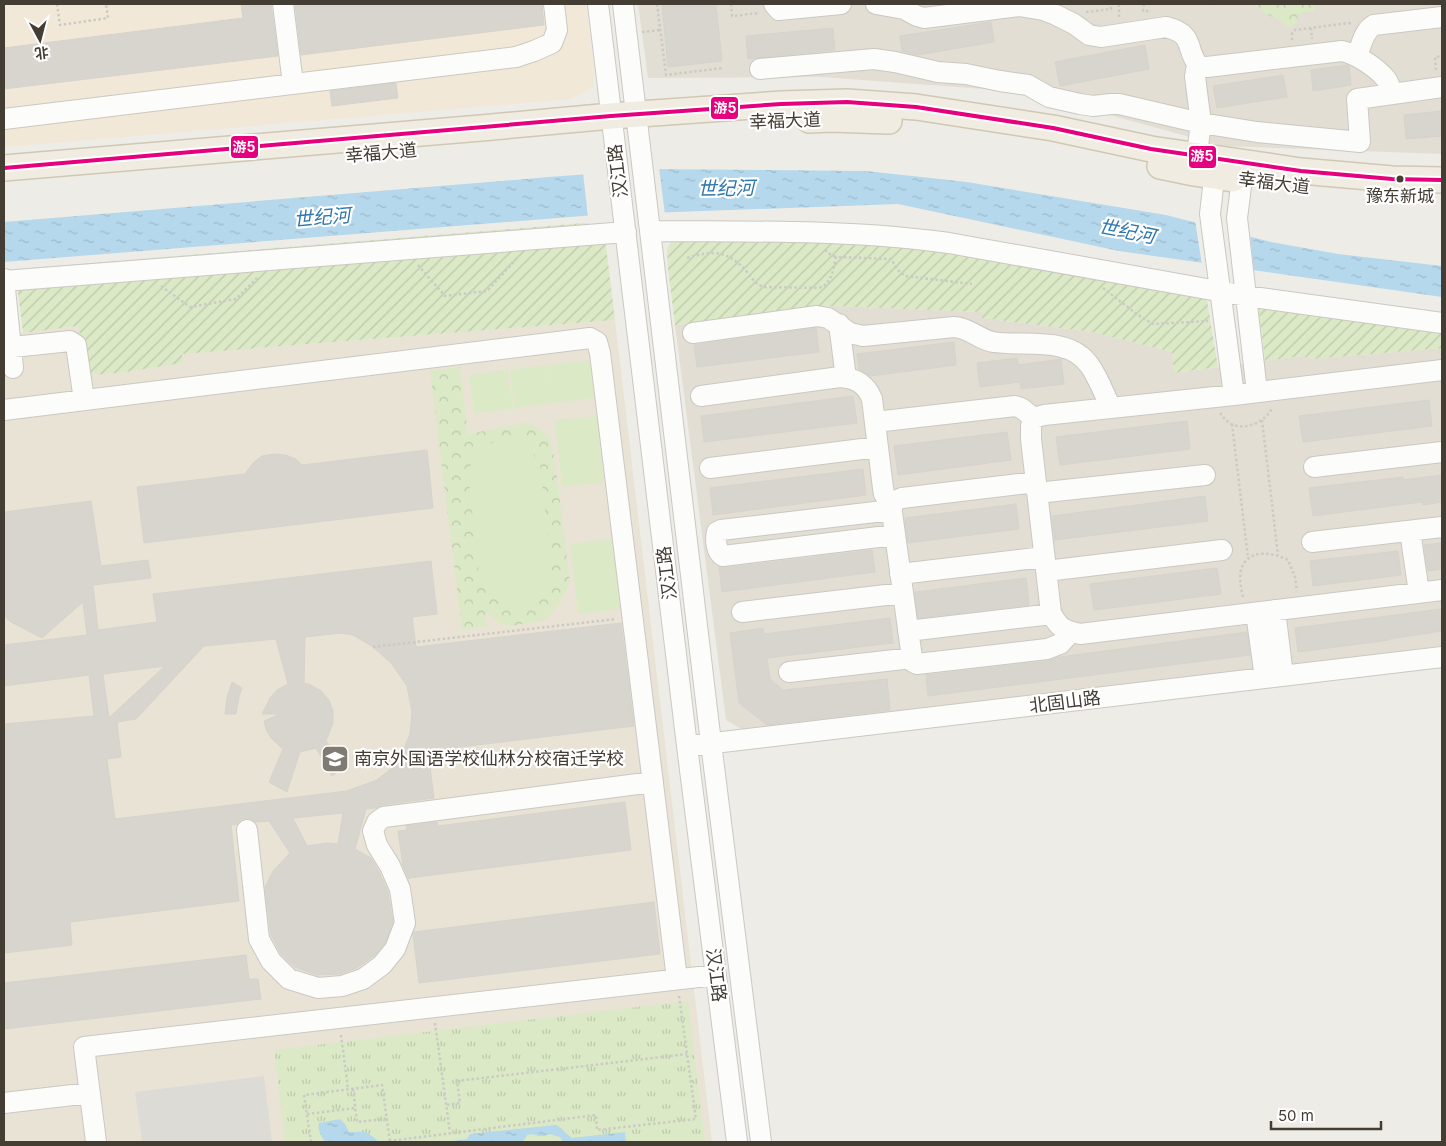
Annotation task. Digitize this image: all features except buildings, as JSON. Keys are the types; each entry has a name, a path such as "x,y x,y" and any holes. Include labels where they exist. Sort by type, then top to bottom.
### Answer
{"main road":[{"name":"幸福大道","path":"4,168 480,128 637,122 722,123 830,119 913,122 1243,171 1300,172 1392,179 1442,180"},
{"name":"幸福大道","path":"4,183 466,147 612,124"},
{"name":"幸福大道","path":"1243,171 1291,186 1378,194 1442,195"}],"street":[{"path":"283,4 293,84"},
{"path":"4,119 516,57 552,43 557,30 554,4"},
{"name":"汉江路","path":"598,4 687,746 737,1142"},
{"name":"汉江路","path":"623,4 711,743 761,1142"},
{"path":"776,7 841,4"},
{"path":"876,4 904,6 917,16 924,18 1019,6 1050,12 1074,24 1088,35 1101,37 1166,27 1183,34 1187,39 1195,62 1198,65 1207,67 1342,50 1357,56 1381,74 1387,80 1393,94"},
{"path":"1357,56 1369,27 1374,24 1442,17"},
{"path":"760,69 874,59 938,72 966,74 1028,85 1049,98 1080,104 1093,106 1119,104 1201,123 1257,132 1360,142 1356,99 1393,94 1440,81"},
{"path":"1198,65 1195,77 1210,214 1234,395"},
{"path":"1243,171 1237,218 1246,295 1267,391"},
{"path":"649,226 906,237 949,243 1220,292 1442,323"},
{"path":"13,368 7,348 4,280 625,227"},
{"path":"693,333 817,316 828,318 850,333 863,336 954,326 963,327 981,338 992,342 1055,345 1080,355 1089,365 1111,408"},
{"path":"839,324 846,378"},
{"path":"4,410 590,338 597,342 600,353 677,979"},
{"path":"7,348 70,342 76,345 84,400"},
{"path":"1034,418 1044,415 1442,370"},
{"path":"701,396 846,378 857,380 870,392 872,399 884,494 891,508"},
{"path":"875,422 1015,406 1022,408 1034,418"},
{"path":"1034,418 1031,426 1031,439 1052,614 1058,625 1067,631 1080,634 1442,590"},
{"path":"710,468 878,447"},
{"path":"1314,467 1442,452"},
{"path":"1071,632 1060,644 1047,649 917,664 913,662 891,508 892,502 902,498 1205,475"},
{"path":"891,508 721,530 717,532 716,536 718,550 723,556 895,535"},
{"path":"1312,542 1442,527"},
{"path":"1410,531 1419,593"},
{"path":"742,612 902,583 1045,564 1222,550"},
{"path":"1259,612 1274,677"},
{"path":"908,631 1052,614"},
{"name":"北固山路","path":"687,746 1442,657"},
{"path":"790,672 912,658"},
{"path":"247,830 260,939 271,961 289,979 318,988 342,986 363,979 382,965 395,949 405,923 400,889 390,866 377,845 373,831 377,822 384,817 653,782"},
{"path":"97,1141 84,1047 716,975"},
{"path":"342,986 343,1018"},
{"path":"4,1103 90,1092"}],"path":[{"path":"57,4 60,25 108,18 106,4"},
{"path":"657,4 666,76 723,68"},
{"path":"731,4 732,16 776,7"},
{"path":"1119,4 1119,19"},
{"path":"1292,45 1292,33 1295,30 1349,23 1369,27"},
{"path":"1311,28 1312,43"},
{"path":"1440,81 1435,57 1442,56"},
{"path":"687,258 703,253 715,252 724,254 746,270 757,285 765,287 820,288 826,285 830,279 836,257 892,259 905,276 972,284"},
{"path":"1101,286 1138,315 1153,324 1224,320"},
{"path":"1211,397 1224,419 1232,424 1247,426 1262,420 1270,412 1267,391"},
{"path":"1262,420 1278,555"},
{"path":"1232,424 1248,558"},
{"path":"1259,612 1240,582 1241,571 1248,558 1264,553 1278,555 1288,560 1293,568 1300,608"},
{"path":"373,647 633,617"},
{"path":"310,1142 304,1095 382,1085 390,1141 596,1115 597,1130 696,1119 677,979"},
{"path":"433,1007 450,1133"},
{"path":"343,1018 348,1089"},
{"path":"446,1105 460,1104 457,1081 687,1054"},
{"path":"353,1089 357,1122 387,1119"},
{"path":"307,1114 355,1108"}],"shaded area":[{"path":"4,4 586,4 594,68 594,86 571,99 4,147"},
{"path":"638,4 1442,4 1442,154 1223,146 1025,92 821,77 648,78"},
{"path":"832,306 982,312 982,318 1092,332 1172,352 1175,373 1301,356 1313,359 1442,348 1442,646 748,733 726,720 675,325"},
{"name":"南京外国语学校仙林分校宿迁学校","path":"615,320 712,1142 4,1142 4,335 78,326 90,375 119,373 183,363 181,354"},
{"path":"264,1076 272,1142 142,1142 135,1092"}],"green space":[{"path":"1255,4 1314,4 1315,11 1297,14 1298,22 1289,28 1282,21 1264,13"},
{"path":"584,223 596,225 604,229 615,320 182,354 183,363 119,373 89,375 78,326 23,333 16,276 18,269"},
{"path":"846,239 948,249 1206,294 1218,367 1174,373 1172,352 1092,332 982,318 982,312 832,306 675,325 667,248 673,240"},
{"path":"1258,304 1442,327 1442,348 1313,359 1301,356 1265,361"},
{"path":"589,360 594,398 554,403 550,365"},
{"path":"549,365 554,403 514,408 510,370"},
{"path":"460,367 468,434 526,423 544,432 550,441 555,461 570,582 564,596 550,615 542,621 510,626 501,624 485,612 487,626 462,630 430,371"},
{"path":"508,370 513,409 474,413 469,375"},
{"path":"597,416 604,482 562,487 555,420"},
{"path":"501,439 522,442 533,453 540,466 552,572 546,589 529,605 516,606 499,602 480,583 468,475 472,462 479,452"},
{"path":"612,539 620,609 578,614 570,544"},
{"path":"688,1001 705,1142 285,1142 274,1050"}],"water":[{"name":"世纪河","path":"654,169 866,171 967,182 1166,215 1271,242 1338,254 1442,266 1442,297 1119,251 898,204 595,215 4,262 4,222"},
{"path":"340,1119 349,1132 366,1132 379,1142 325,1142 319,1131 319,1123"},
{"path":"556,1125 572,1138 625,1132 626,1142 563,1142 560,1137 549,1134 539,1136 533,1134 527,1135 521,1142 445,1142 467,1139 470,1134"}],"pier":[{"path":"659,167 665,215 588,218 583,172"},
{"path":"1195,220 1250,234 1254,273 1202,265"}],"transit line":[{"name":"游5","path":"4,168 611,116 781,104 847,102 916,107 1053,128 1151,149 1301,171 1392,179 1442,180"}],"place":[{"name":"豫东新城","path":"1400,179"},
{"name":"南京外国语学校仙林分校宿迁学校","path":"335,759"}]}
